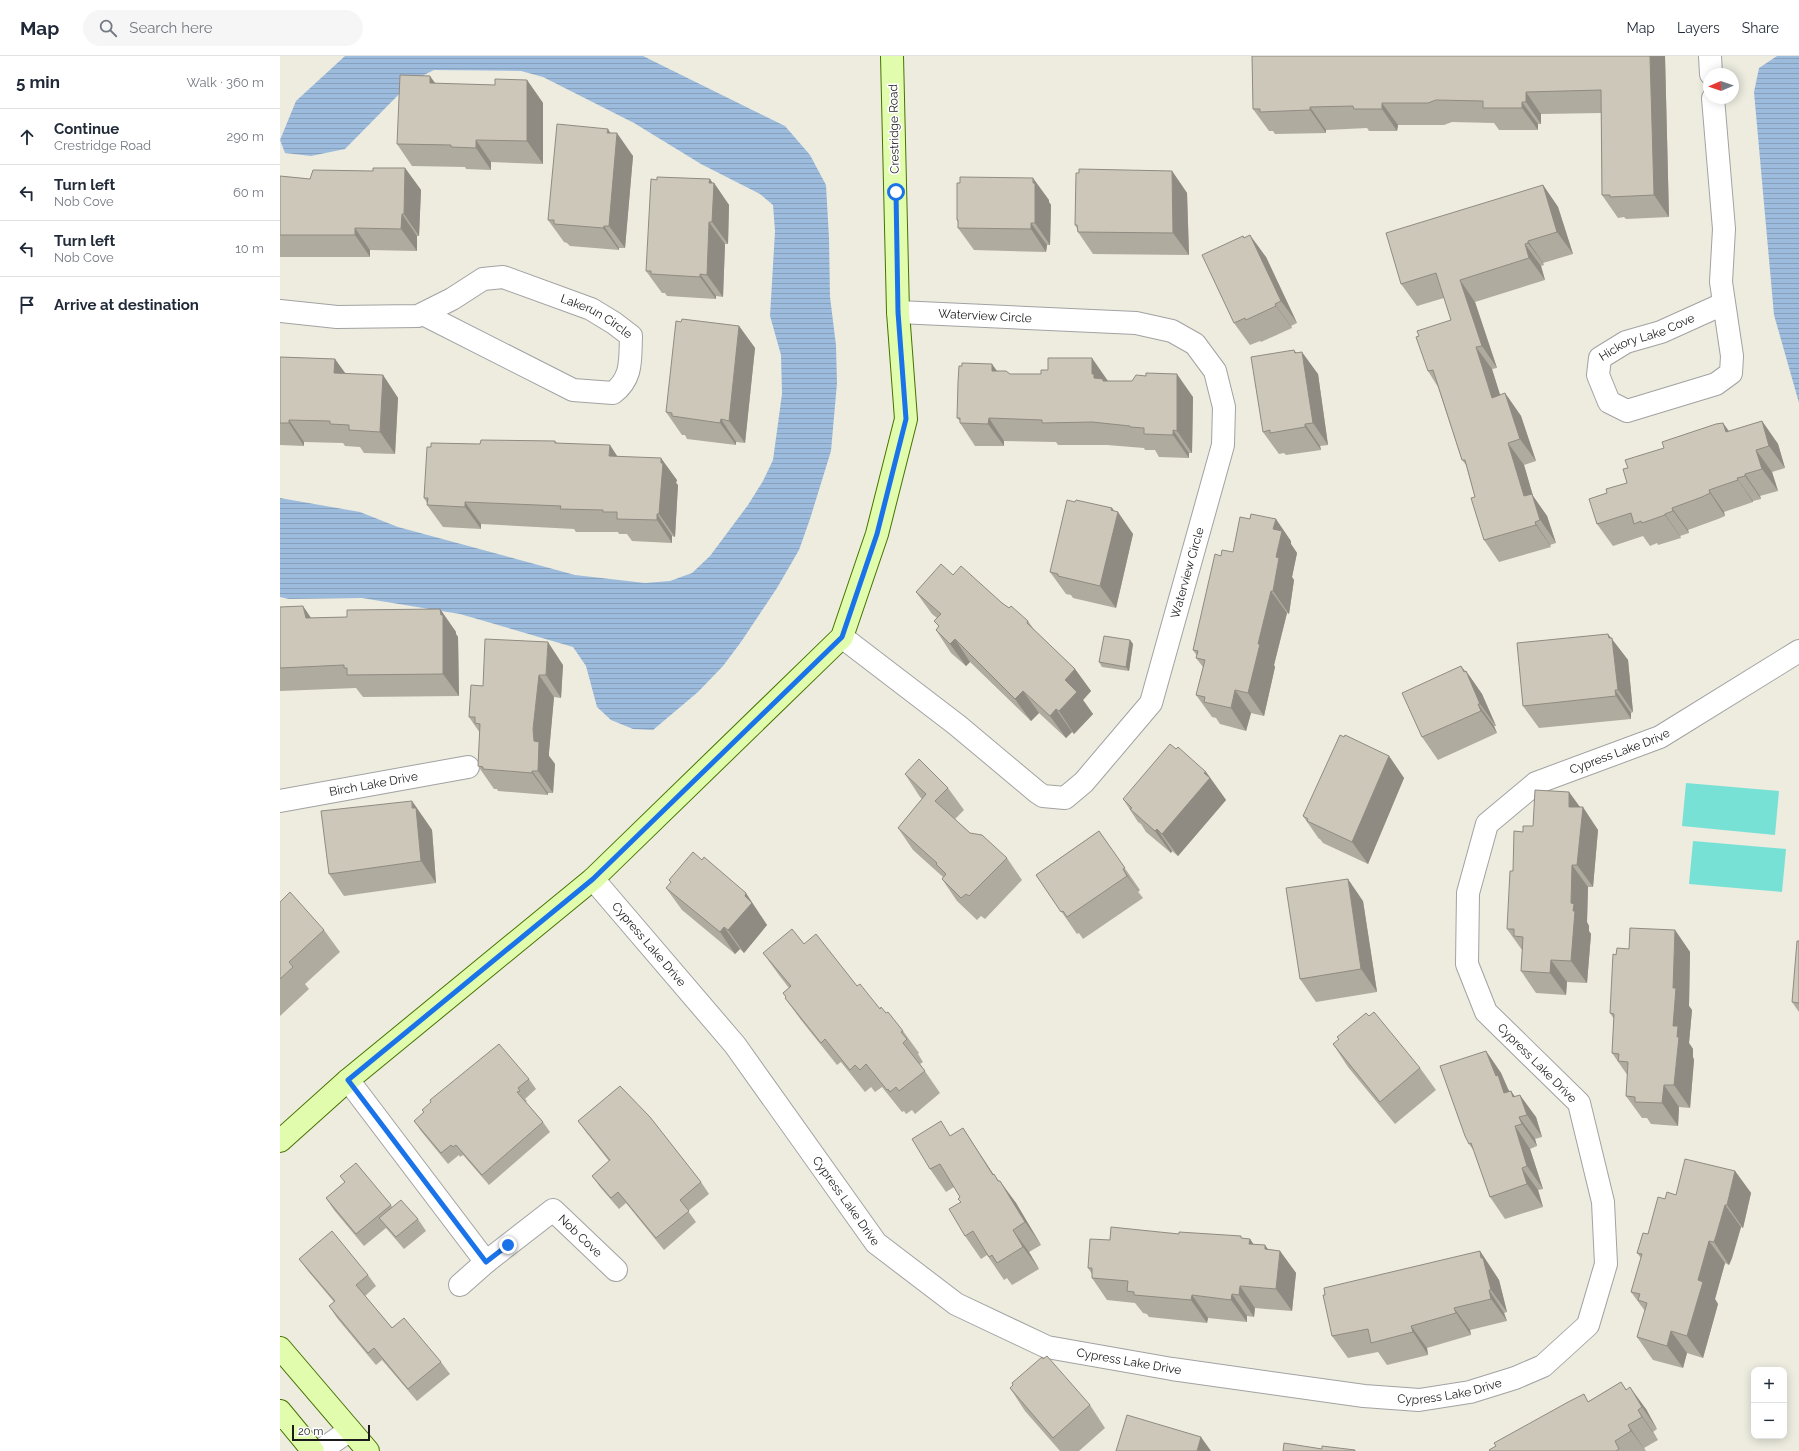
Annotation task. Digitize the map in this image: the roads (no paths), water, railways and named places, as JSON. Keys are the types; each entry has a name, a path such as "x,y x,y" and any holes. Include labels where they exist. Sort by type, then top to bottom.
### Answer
{"street":[{"name":"Crestridge Road","path":"280,1141 348,1080 593,879 842,637 877,534 906,419 898,312 892,56"},
{"path":"1710,56 1711,68"},
{"name":"Hickory Lake Cove","path":"1714,104 1724,229 1720,282 1732,356 1731,373 1716,384 1627,411 1608,402 1598,375 1600,358 1626,342 1661,332 1723,304"},
{"name":"Lakerun Circle","path":"280,311 336,317 418,316 452,299 483,279 503,277 591,309 614,323 631,336 629,374 613,393 573,390 423,314"},
{"name":"Waterview Circle","path":"842,637 957,725 1043,796 1065,798 1084,782 1152,703 1223,446 1224,407 1215,371 1195,344 1172,331 1136,323 898,312"},
{"name":"Cypress Lake Drive","path":"593,879 735,1045 876,1243 956,1304 1047,1347 1172,1369 1364,1396 1411,1400 1470,1392 1515,1378 1543,1366 1588,1325 1606,1264 1603,1202 1579,1103 1486,1012 1467,964 1468,893 1487,824 1536,783 1660,737 1799,651"},
{"name":"Birch Lake Drive","path":"280,801 468,768"},
{"path":"348,1080 486,1262"},
{"name":"Nob Cove","path":"460,1285 486,1262 553,1210 616,1270"},
{"path":"280,1348 368,1451"},
{"path":"280,1411 313,1451"},
{"path":"320,1451 350,1430"}]}
